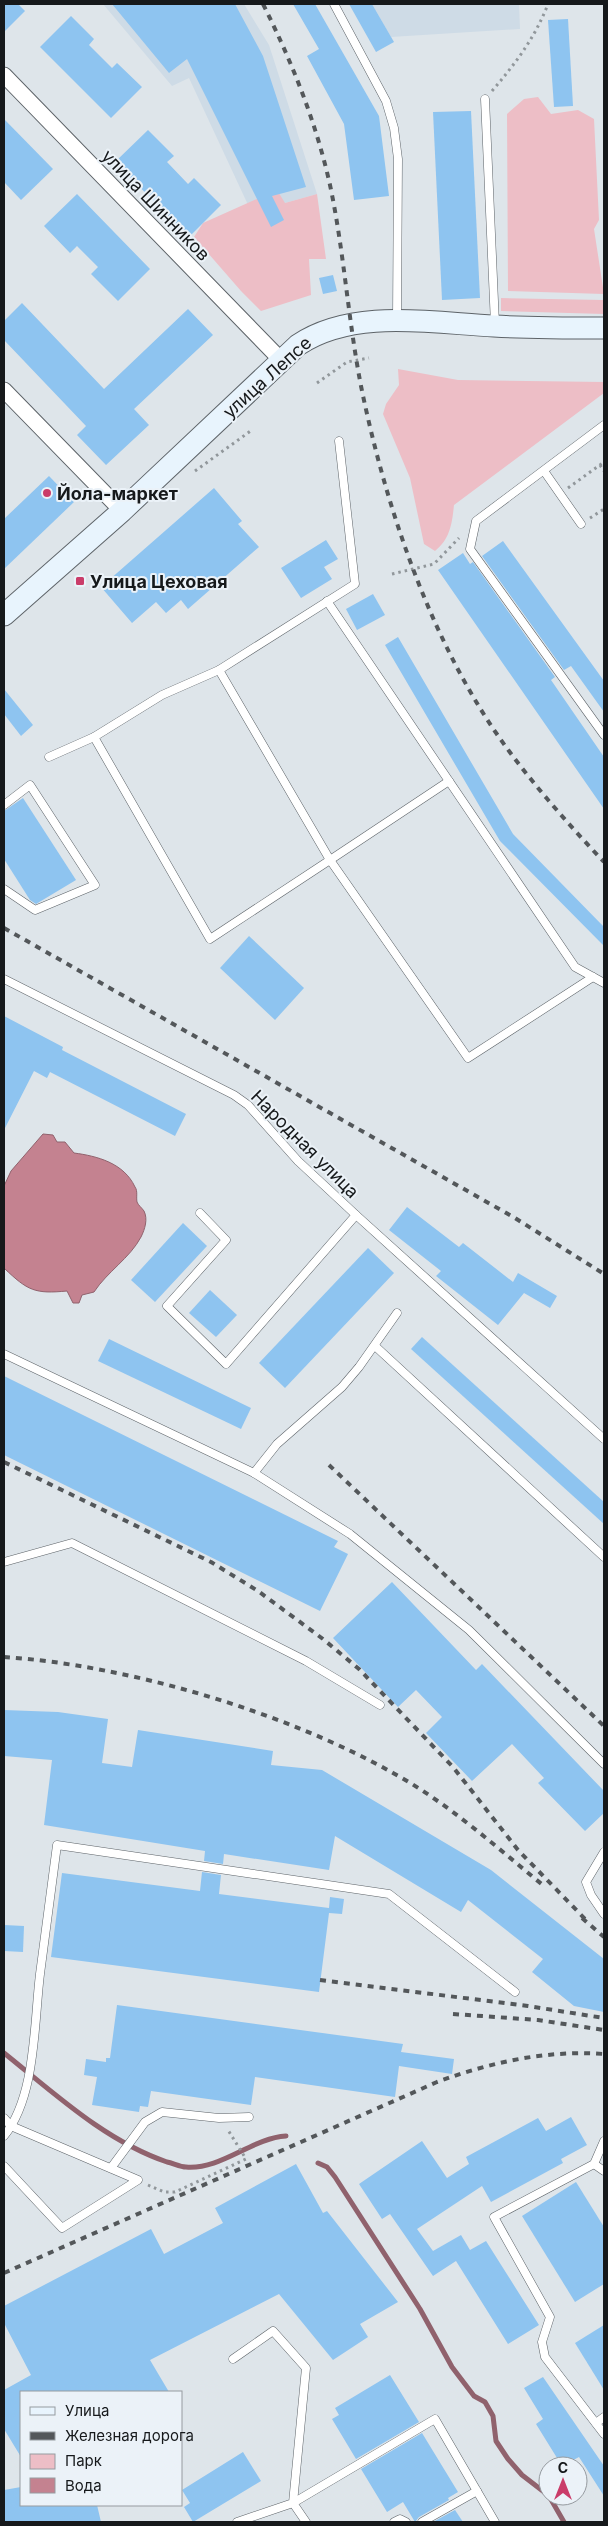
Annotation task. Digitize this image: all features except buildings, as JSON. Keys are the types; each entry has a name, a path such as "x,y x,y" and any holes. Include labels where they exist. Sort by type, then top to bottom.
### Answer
{"main road":[{"name":"улица Лепсе","path":"4,615 122,511 298,345 325,330 397,320 495,326 604,328"}],"street":[{"name":"улица Шинников","path":"4,74 282,361"},
{"path":"4,390 122,511"}],"lane":[{"path":"334,4 386,101 394,128 398,159 397,320"},
{"path":"485,99 495,326"},
{"path":"604,424 544,472 476,521 470,549 604,735"},
{"path":"49,757 94,737 162,695 219,670 355,584 339,441"},
{"path":"544,472 581,524"},
{"path":"327,601 575,967 604,983"},
{"path":"219,670 330,860 468,1058 593,977"},
{"path":"94,737 210,939 449,781"},
{"path":"4,805 30,785 95,885 35,910 4,889"},
{"name":"Народная улица","path":"4,979 234,1095 248,1105 298,1161 356,1215 226,1364 167,1306 226,1240 200,1213"},
{"path":"356,1215 604,1439"},
{"path":"254,1473 277,1444 342,1387 375,1346 397,1313"},
{"path":"375,1346 604,1557"},
{"path":"4,1354 254,1473 350,1534 469,1630 604,1764"},
{"path":"4,1562 72,1543 306,1661 380,1705"},
{"path":"4,2136 12,2126 24,2095 32,2054 57,1845 389,1894 515,1992"},
{"path":"604,1852 586,1882 591,1895 604,1914"},
{"path":"111,2168 145,2122 162,2112 219,2118 249,2117"},
{"path":"4,2118 12,2126 138,2180"},
{"path":"604,2141 594,2164 494,2217 550,2318 542,2342 545,2357 604,2434"},
{"path":"594,2164 604,2171"},
{"path":"4,2166 62,2228 138,2180"},
{"path":"233,2359 273,2331 306,2368 293,2503 306,2522"},
{"path":"596,2423 604,2417"},
{"path":"237,2522 293,2503 435,2419 495,2522"},
{"path":"422,2522 477,2491"},
{"path":"394,2522 400,2519 406,2522"}],"path":[{"path":"485,99 531,40 548,4"},
{"path":"317,383 347,362 369,358"},
{"path":"190,474 252,430"},
{"path":"560,494 604,462"},
{"path":"600,465 604,470"},
{"path":"392,574 434,564 476,521"},
{"path":"138,2180 164,2192 175,2192 246,2159 232,2135"}],"shaded area":[{"path":"103,4 244,4 269,45 317,194 285,203 262,235 189,78 172,86"},
{"path":"372,4 519,4 520,29 391,37"}],"green space":[{"path":"538,97 551,114 578,110 594,119 599,220 594,229 604,294 508,291 507,114 524,99"},
{"path":"277,190 285,203 317,194 326,259 309,259 311,295 261,311 194,237 203,223"},
{"path":"501,298 604,300 604,314 501,311"},
{"path":"398,369 458,380 604,382 604,393 454,505 447,536 435,551 424,544 410,478 383,414 386,404 399,385"}],"water":[{"path":"43,1134 53,1135 57,1142 65,1142 74,1153 92,1156 117,1166 130,1179 136,1189 137,1202 145,1214 145,1227 136,1245 94,1292 82,1295 79,1303 73,1303 67,1291 47,1292 32,1289 19,1282 4,1268 4,1186 11,1171"}],"waterway":[{"path":"4,2053 61,2100 101,2129 144,2153 179,2166 199,2167 212,2164 261,2142 286,2136"},
{"path":"318,2163 327,2167 335,2177 420,2309 452,2367 474,2396 485,2402 493,2416 496,2441 508,2459 522,2475 538,2487"},
{"path":"555,2506 564,2522"}],"railway":[{"path":"263,4 284,48 318,138 330,185 339,235 361,386 371,433 399,529 416,576 435,623 457,668 482,711 531,780 604,862"},
{"path":"4,928 515,1218 604,1274"},
{"path":"4,1462 211,1562 258,1591 323,1639 359,1669 453,1767 518,1850 588,1922"},
{"path":"329,1465 604,1726"},
{"path":"4,1657 52,1662 153,1681 204,1695 304,1730 350,1751 413,1785 452,1811 544,1886"},
{"path":"582,1918 604,1937"},
{"path":"320,1980 528,2006 604,2018"},
{"path":"453,2014 538,2020 604,2030"},
{"path":"4,2273 437,2082 498,2063 519,2059 561,2054 604,2054"}],"place":[{"name":"Йола-маркет","path":"47,493"},
{"name":"Улица Цеховая","path":"80,581"}]}
